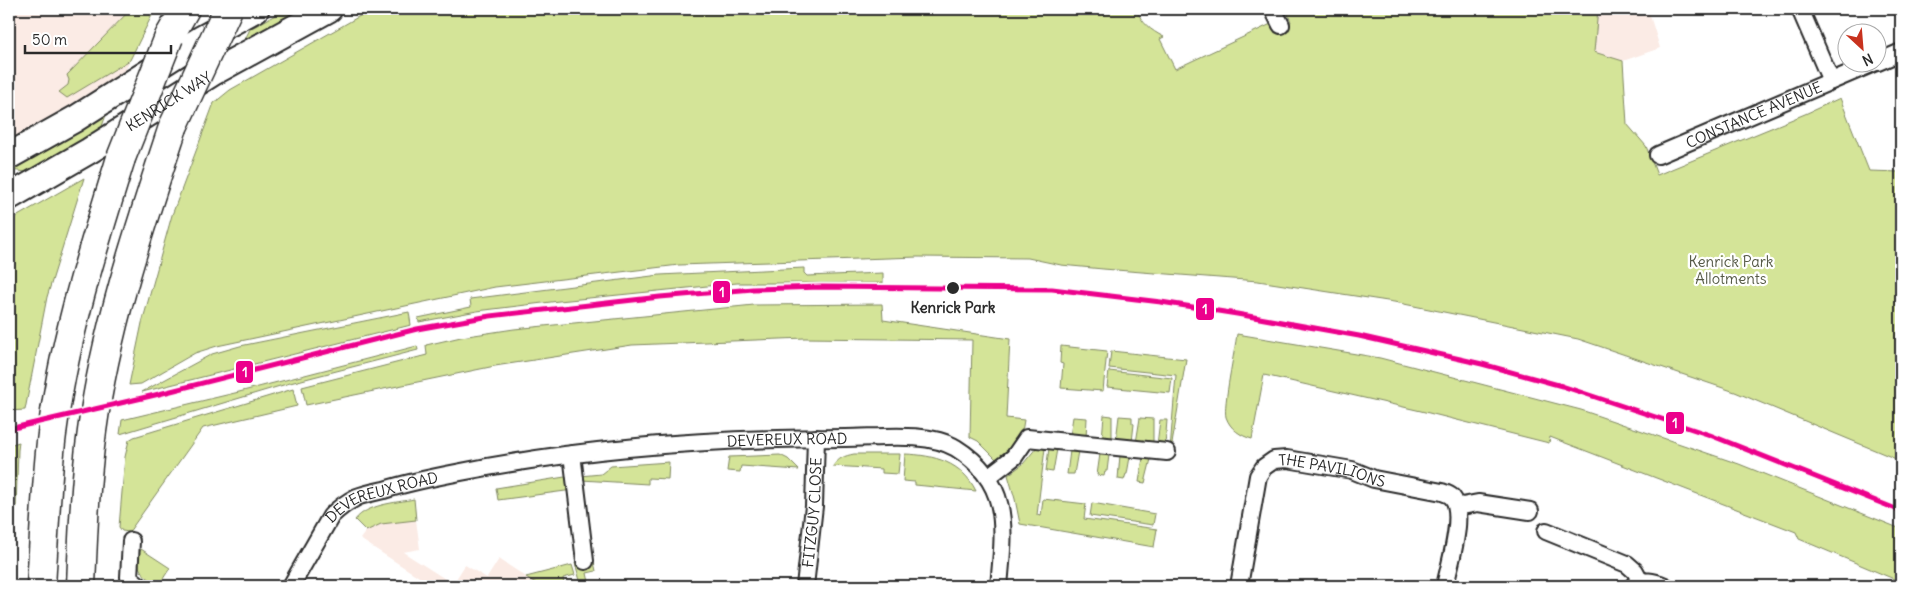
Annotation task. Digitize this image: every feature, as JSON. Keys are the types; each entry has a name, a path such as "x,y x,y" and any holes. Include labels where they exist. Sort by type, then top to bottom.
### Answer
{"highway":[{"path":"41,586 51,442 73,322 121,158 169,37 185,9"},
{"path":"81,586 84,522 92,431 99,391 130,257 173,128 228,9"}],"main road":[{"path":"9,156 75,118 201,39 256,9"},
{"name":"KENRICK WAY","path":"9,197 89,151 214,72 329,9"}],"street":[{"path":"1273,9 1281,25"},
{"path":"1800,9 1831,81"},
{"name":"CONSTANCE AVENUE","path":"1888,57 1901,52"},
{"name":"CONSTANCE AVENUE","path":"1658,155 1853,72"},
{"name":"DEVEREUX ROAD","path":"291,586 331,516 339,507 358,497 415,481 572,454 696,442 816,438 920,438 938,440 954,447 969,457 988,477 1000,500 1004,536 999,586"},
{"name":"FITZGUY CLOSE","path":"804,586 814,506 816,438"},
{"path":"988,477 1014,457 1027,438 1167,452"},
{"path":"572,454 585,561"},
{"name":"THE PAVILIONS","path":"1239,586 1258,476 1264,467 1274,460 1287,459 1352,470 1374,479 1442,492 1452,496 1457,507"},
{"path":"1445,586 1458,521 1457,507 1478,503 1530,511"},
{"path":"1546,532 1627,564 1635,571 1637,584 1652,581 1665,586"},
{"path":"131,541 129,577 140,586"}],"shaded area":[{"path":"9,9 155,9 103,122 9,175"},
{"path":"1598,9 1648,9 1660,48 1623,61 1594,52"},
{"path":"416,520 420,549 403,552 453,584 465,565 487,578 499,559 540,586 433,586 360,539 366,531 381,524"}],"green space":[{"path":"131,9 155,9 130,60 67,98 59,92 68,85 67,75"},
{"path":"286,9 308,9 238,54 250,29"},
{"name":"Kenrick Park","path":"372,9 1136,9 1147,26 1164,37 1160,39 1175,69 1271,24 1281,25 1291,22 1286,9 1598,9 1594,52 1623,61 1627,124 1646,146 1657,175 1840,98 1869,171 1901,172 1901,461 1735,392 1578,339 1394,302 1258,281 1061,265 1028,258 918,257 679,265 495,287 217,346 195,353 141,384 129,385 142,323 172,215 214,103 230,90"},
{"path":"106,115 101,129 26,172 10,170"},
{"path":"84,178 47,297 25,410 9,411 9,221"},
{"path":"804,268 804,273 807,276 883,273 883,283 737,283 477,311 419,322 418,318 471,307 470,299 660,275"},
{"path":"882,304 883,320 1010,339 1006,418 1024,420 1021,438 999,462 978,441 970,437 972,340 805,338 632,345 495,366 306,405 302,387 427,355 426,345 461,337 514,329 754,305"},
{"path":"409,312 411,325 142,392 212,354 240,346"},
{"path":"1237,334 1380,358 1581,410 1739,464 1901,529 1901,582 1799,539 1796,532 1550,437 1549,443 1264,375 1252,439 1248,438 1233,428 1226,417 1228,390"},
{"path":"417,346 418,350 290,383 120,434 122,420"},
{"path":"1061,346 1107,351 1103,391 1061,388 1063,364 1060,363"},
{"path":"1111,351 1186,359 1169,462 1176,375 1109,368"},
{"path":"1109,371 1172,378 1170,393 1107,387"},
{"path":"293,389 297,406 203,428 129,532 122,531 119,527 125,457 129,440"},
{"path":"1104,415 1112,416 1112,440 1102,439"},
{"path":"1119,416 1132,417 1132,423 1134,424 1132,442 1116,441"},
{"path":"1073,417 1087,418 1086,438 1070,436"},
{"path":"1140,418 1153,419 1153,445 1136,443"},
{"path":"1160,420 1167,420 1165,446 1157,445"},
{"path":"19,442 16,508 9,503 9,445"},
{"path":"1037,447 1045,448 1037,515 1041,516 1043,499 1086,504 1084,519 1157,529 1154,547 1020,524 1008,475 1023,464"},
{"path":"1049,448 1057,449 1053,472 1046,471"},
{"path":"1070,451 1078,451 1074,474 1067,474"},
{"path":"854,454 900,454 898,474 882,473 882,469 833,466 842,458"},
{"path":"905,454 937,458 946,462 963,473 976,491 915,485 915,482 903,481"},
{"path":"1100,454 1109,455 1107,471 1105,471 1104,476 1097,475"},
{"path":"780,455 788,459 799,470 741,466 740,472 727,471 729,457"},
{"path":"1120,455 1130,457 1124,480 1118,479"},
{"path":"1143,458 1151,459 1145,483 1139,482"},
{"path":"669,462 668,479 648,478 648,484 581,480 580,476 601,474 611,466"},
{"path":"571,476 573,490 498,500 496,488"},
{"path":"414,499 416,520 381,524 366,531 355,520 374,507"},
{"path":"1092,503 1155,514 1153,525 1090,516"},
{"path":"141,549 170,568 159,585 148,578 139,567 138,562"},
{"path":"594,562 596,571 587,573 589,582 581,584 575,563"},
{"path":"572,565 575,575 563,578 564,584 558,586 544,586 526,577"}],"transit line":[{"name":"1","path":"9,429 155,395 417,329 490,316 660,297 753,289 821,287 1052,289 1161,302 1237,314 1359,336 1482,364 1562,386 1710,435 1901,511"}],"place":[{"name":"Kenrick Park","path":"953,288"}],"park label":[{"name":"Kenrick Park Allotments","path":"1731,270"}]}
